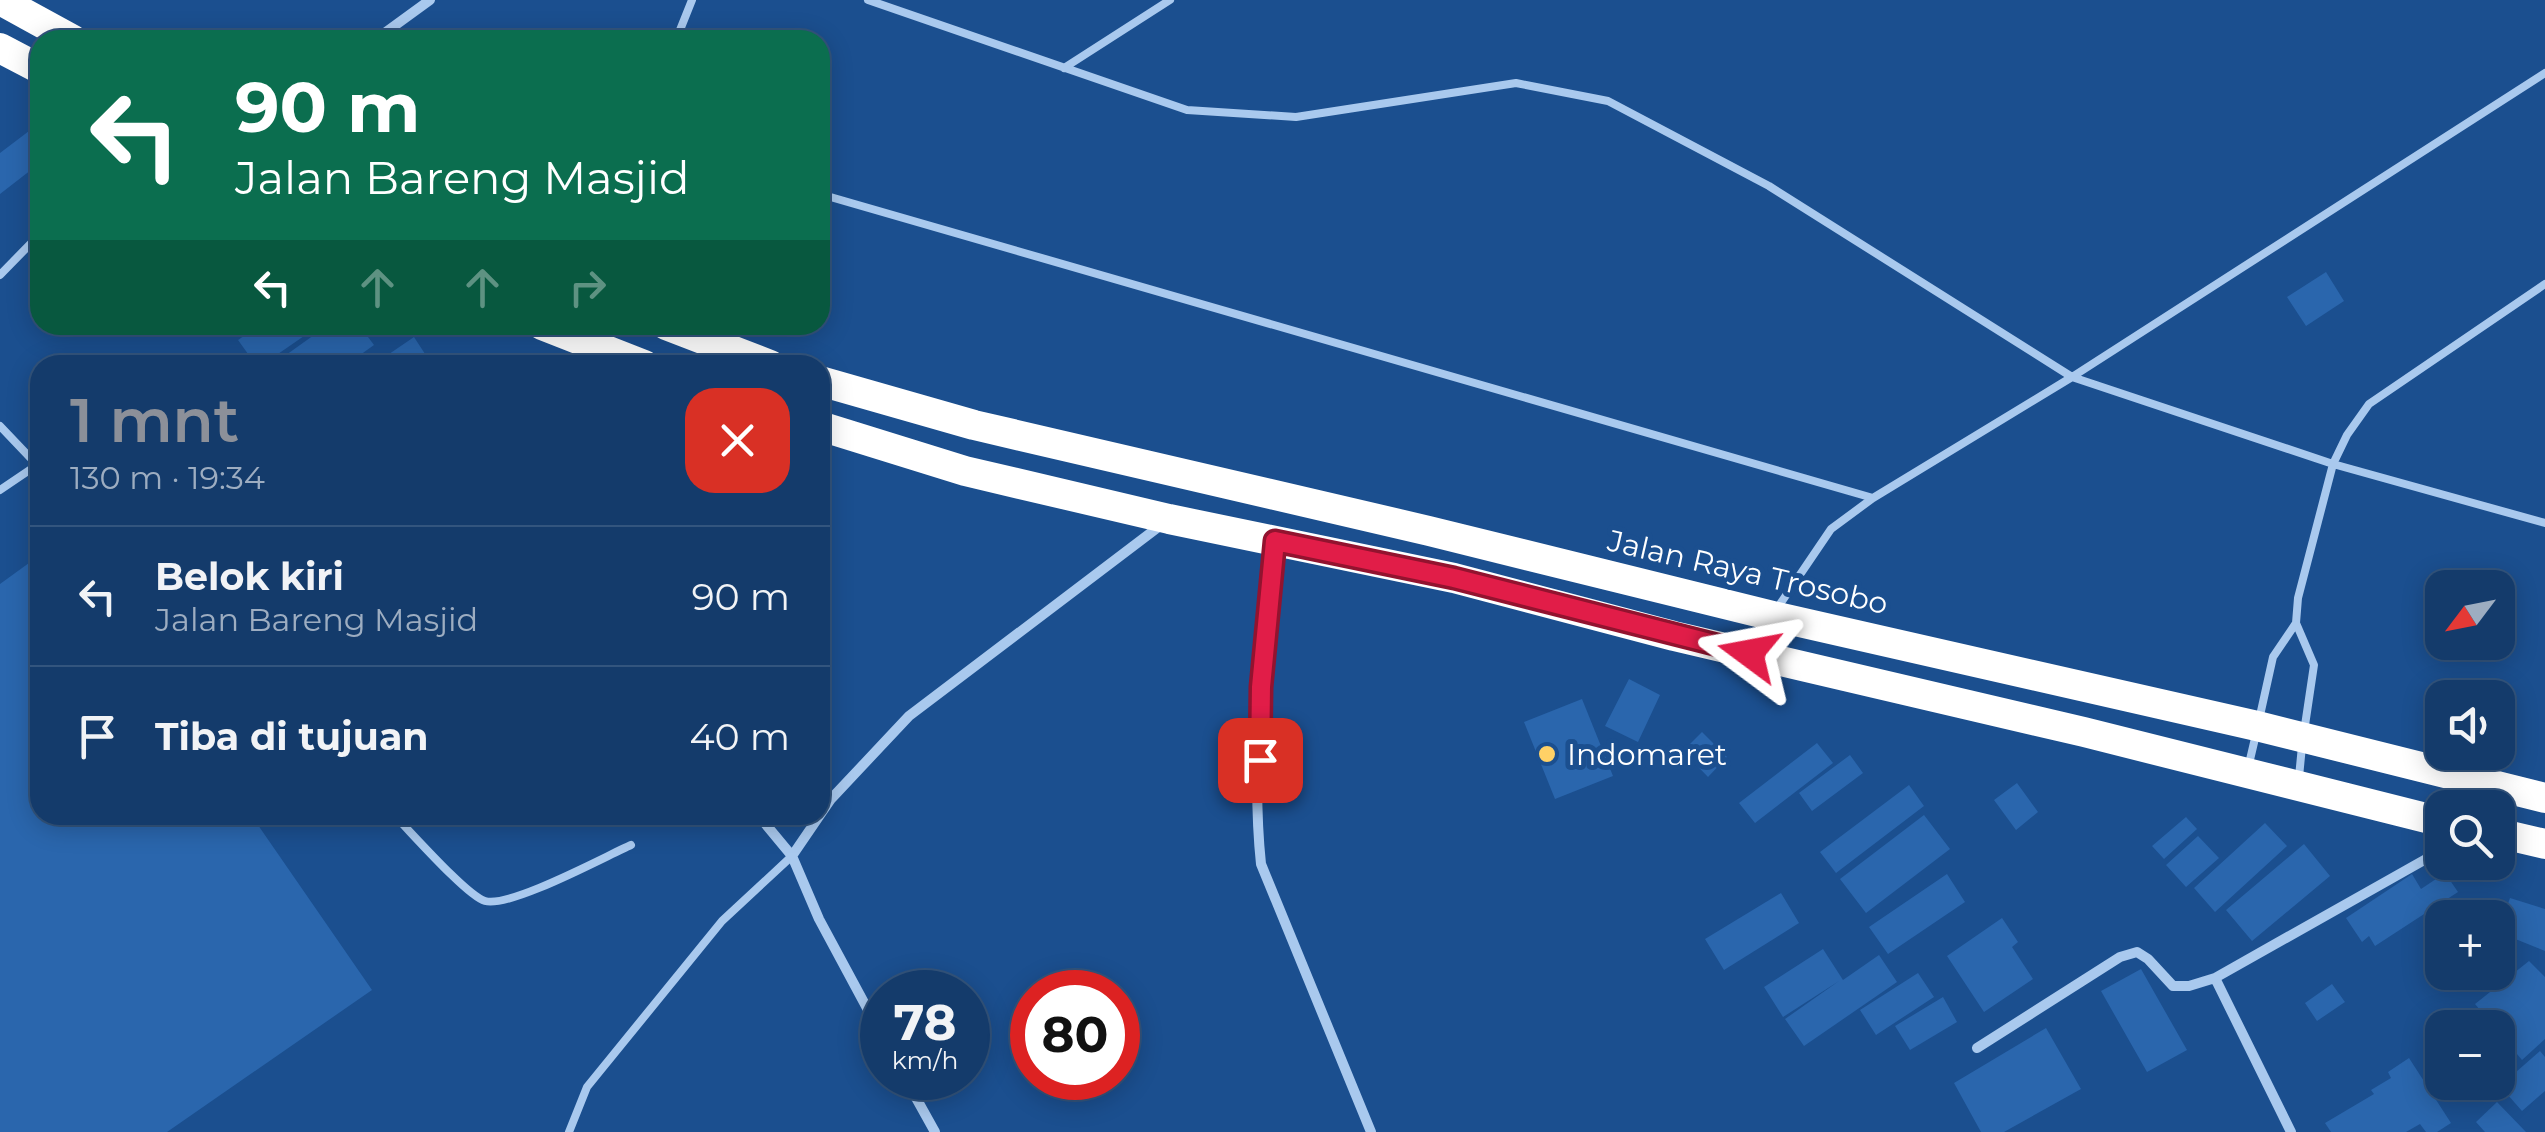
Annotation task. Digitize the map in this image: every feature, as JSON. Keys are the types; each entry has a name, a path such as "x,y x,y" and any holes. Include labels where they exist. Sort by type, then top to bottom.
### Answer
{"highway":[{"path":"0,0 56,30"},
{"path":"0,48 30,64"},
{"path":"568,335 618,355"},
{"path":"692,335 744,355"},
{"name":"Jalan Raya Trosobo","path":"830,384 974,424 1430,531 1779,604 2260,715 2545,798"},
{"path":"830,429 965,471 1169,519 1454,578 1674,636 2425,818"},
{"path":"2515,837 2545,844"}],"street":[{"path":"389,30 430,0"},
{"path":"830,800 910,716 1169,519"},
{"path":"1275,541 1261,687 1261,864 1371,1132"},
{"path":"766,825 792,856 819,919 860,995"},
{"path":"792,856 813,825"},
{"path":"1977,1048 2120,957 2137,952 2148,958 2173,986 2215,978 2425,860"},
{"path":"2215,978 2290,1132"},
{"path":"917,1100 935,1132"}],"lane":[{"path":"680,30 692,0"},
{"path":"868,0 1187,110 1296,117 1516,83 1608,101 1770,186 2072,377 2334,464 2545,523"},
{"path":"1064,68 1170,0"},
{"path":"1779,604 1832,529 1873,498 2072,377 2545,73"},
{"path":"830,197 1873,498"},
{"path":"0,275 30,244"},
{"path":"2298,785 2314,665 2296,623 2298,598 2334,464 2347,436 2369,404 2545,284"},
{"path":"0,426 30,458"},
{"path":"0,490 30,471"},
{"path":"2248,772 2273,657 2296,623"},
{"path":"404,825 486,901 512,899 631,845"},
{"path":"570,1132 587,1087 722,922 792,856"}],"building":[{"path":"30,132 30,171 0,194 0,153"},
{"path":"2326,272 2344,301 2306,326 2287,297"},
{"path":"245,335 306,335 276,355 249,355 238,340"},
{"path":"314,335 366,335 374,345 360,355 286,355"},
{"path":"414,337 426,355 388,355"},
{"path":"30,562 30,825 258,825 372,990 167,1132 0,1132 0,584"},
{"path":"1629,679 1660,695 1638,742 1605,726"},
{"path":"1582,699 1613,776 1555,799 1524,722"},
{"path":"1702,732 1727,757 1708,777 1683,751"},
{"path":"1817,743 1833,763 1755,823 1739,803"},
{"path":"1850,755 1863,773 1812,811 1799,793"},
{"path":"2017,783 2038,812 2016,830 1994,800"},
{"path":"1909,785 1924,806 1836,873 1820,852"},
{"path":"1924,815 1950,849 1866,913 1840,879"},
{"path":"2186,817 2197,829 2164,859 2152,846"},
{"path":"2265,823 2287,846 2215,912 2194,888"},
{"path":"2198,836 2219,858 2186,887 2166,865"},
{"path":"2304,844 2330,876 2252,941 2226,910"},
{"path":"1947,874 1965,902 1888,954 1869,927"},
{"path":"2412,874 2421,889 2434,880 2450,880 2458,892 2446,900 2425,900 2425,913 2375,946 2369,936 2362,942 2346,918"},
{"path":"1781,893 1799,923 1724,970 1705,939"},
{"path":"2510,898 2545,909 2545,951 2515,939 2515,900"},
{"path":"2002,918 2018,942 2012,947 2033,979 1984,1012 1947,956"},
{"path":"1823,949 1843,980 1879,955 1897,982 1804,1046 1785,1019 1839,981 1783,1017 1764,987"},
{"path":"2529,961 2545,977 2545,1039 2522,1060 2515,1052 2515,1010 2480,1010 2475,1004 2493,990 2515,990 2515,972"},
{"path":"2141,969 2187,1050 2147,1072 2101,991"},
{"path":"1918,973 1934,997 1876,1035 1860,1010"},
{"path":"2332,984 2345,1002 2317,1021 2305,1003"},
{"path":"1943,997 1957,1022 1910,1050 1895,1026"},
{"path":"2046,1028 2081,1089 2004,1132 1981,1132 1954,1083"},
{"path":"2540,1051 2545,1057 2545,1091 2522,1111 2512,1100 2515,1073"},
{"path":"2409,1058 2425,1083 2425,1100 2436,1100 2451,1123 2437,1132 2426,1132 2420,1124 2406,1132 2331,1132 2325,1123 2374,1094 2371,1090 2391,1078 2388,1072"},
{"path":"2497,1102 2526,1132 2485,1132 2476,1122"}],"place":[{"name":"Indomaret","path":"1547,754"}],"route":[{"path":"1260,760 1261,687 1275,541 1454,578 1749,653"}]}
